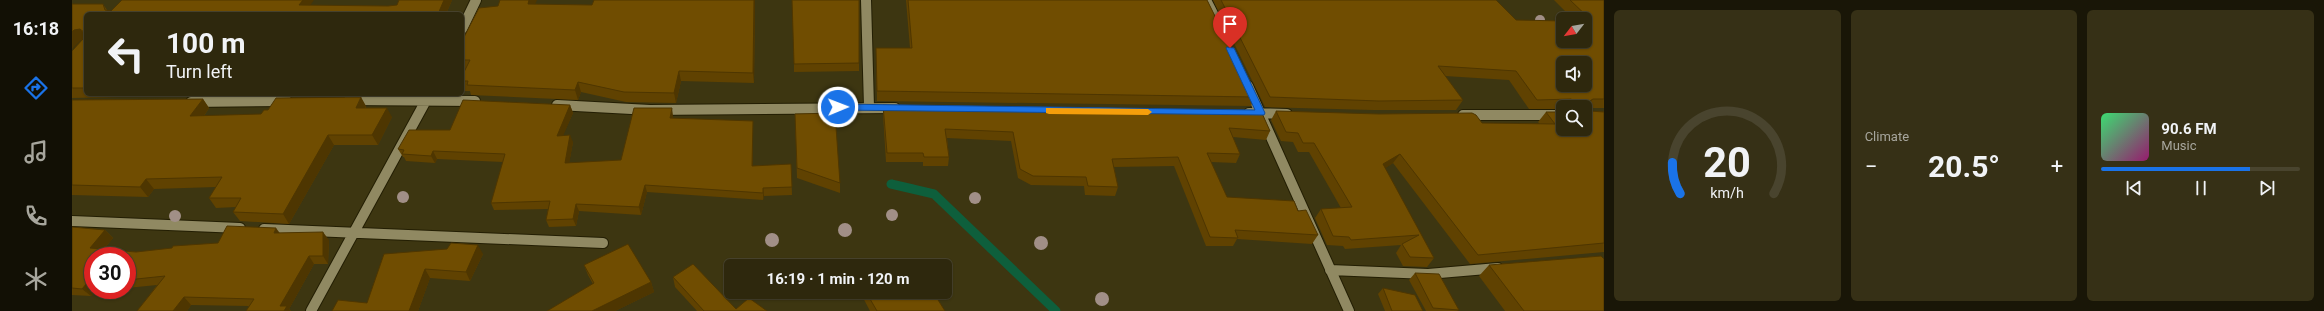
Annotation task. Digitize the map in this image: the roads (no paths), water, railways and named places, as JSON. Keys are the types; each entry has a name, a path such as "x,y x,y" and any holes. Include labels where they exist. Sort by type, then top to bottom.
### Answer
{"street":[{"path":"464,25 476,0"},
{"path":"866,0 869,107"},
{"path":"1206,0 1228,44"},
{"path":"1244,78 1349,311"},
{"path":"312,311 428,96"},
{"path":"340,100 428,96 483,102"},
{"path":"182,102 301,100"},
{"path":"546,105 650,110 869,107 909,108"},
{"path":"1238,112 1301,114"},
{"path":"1452,115 1556,114"},
{"path":"72,221 603,243"},
{"path":"1330,270 1428,274 1511,266"}],"waterway":[{"path":"913,189 891,184 934,194 1056,311"}]}
